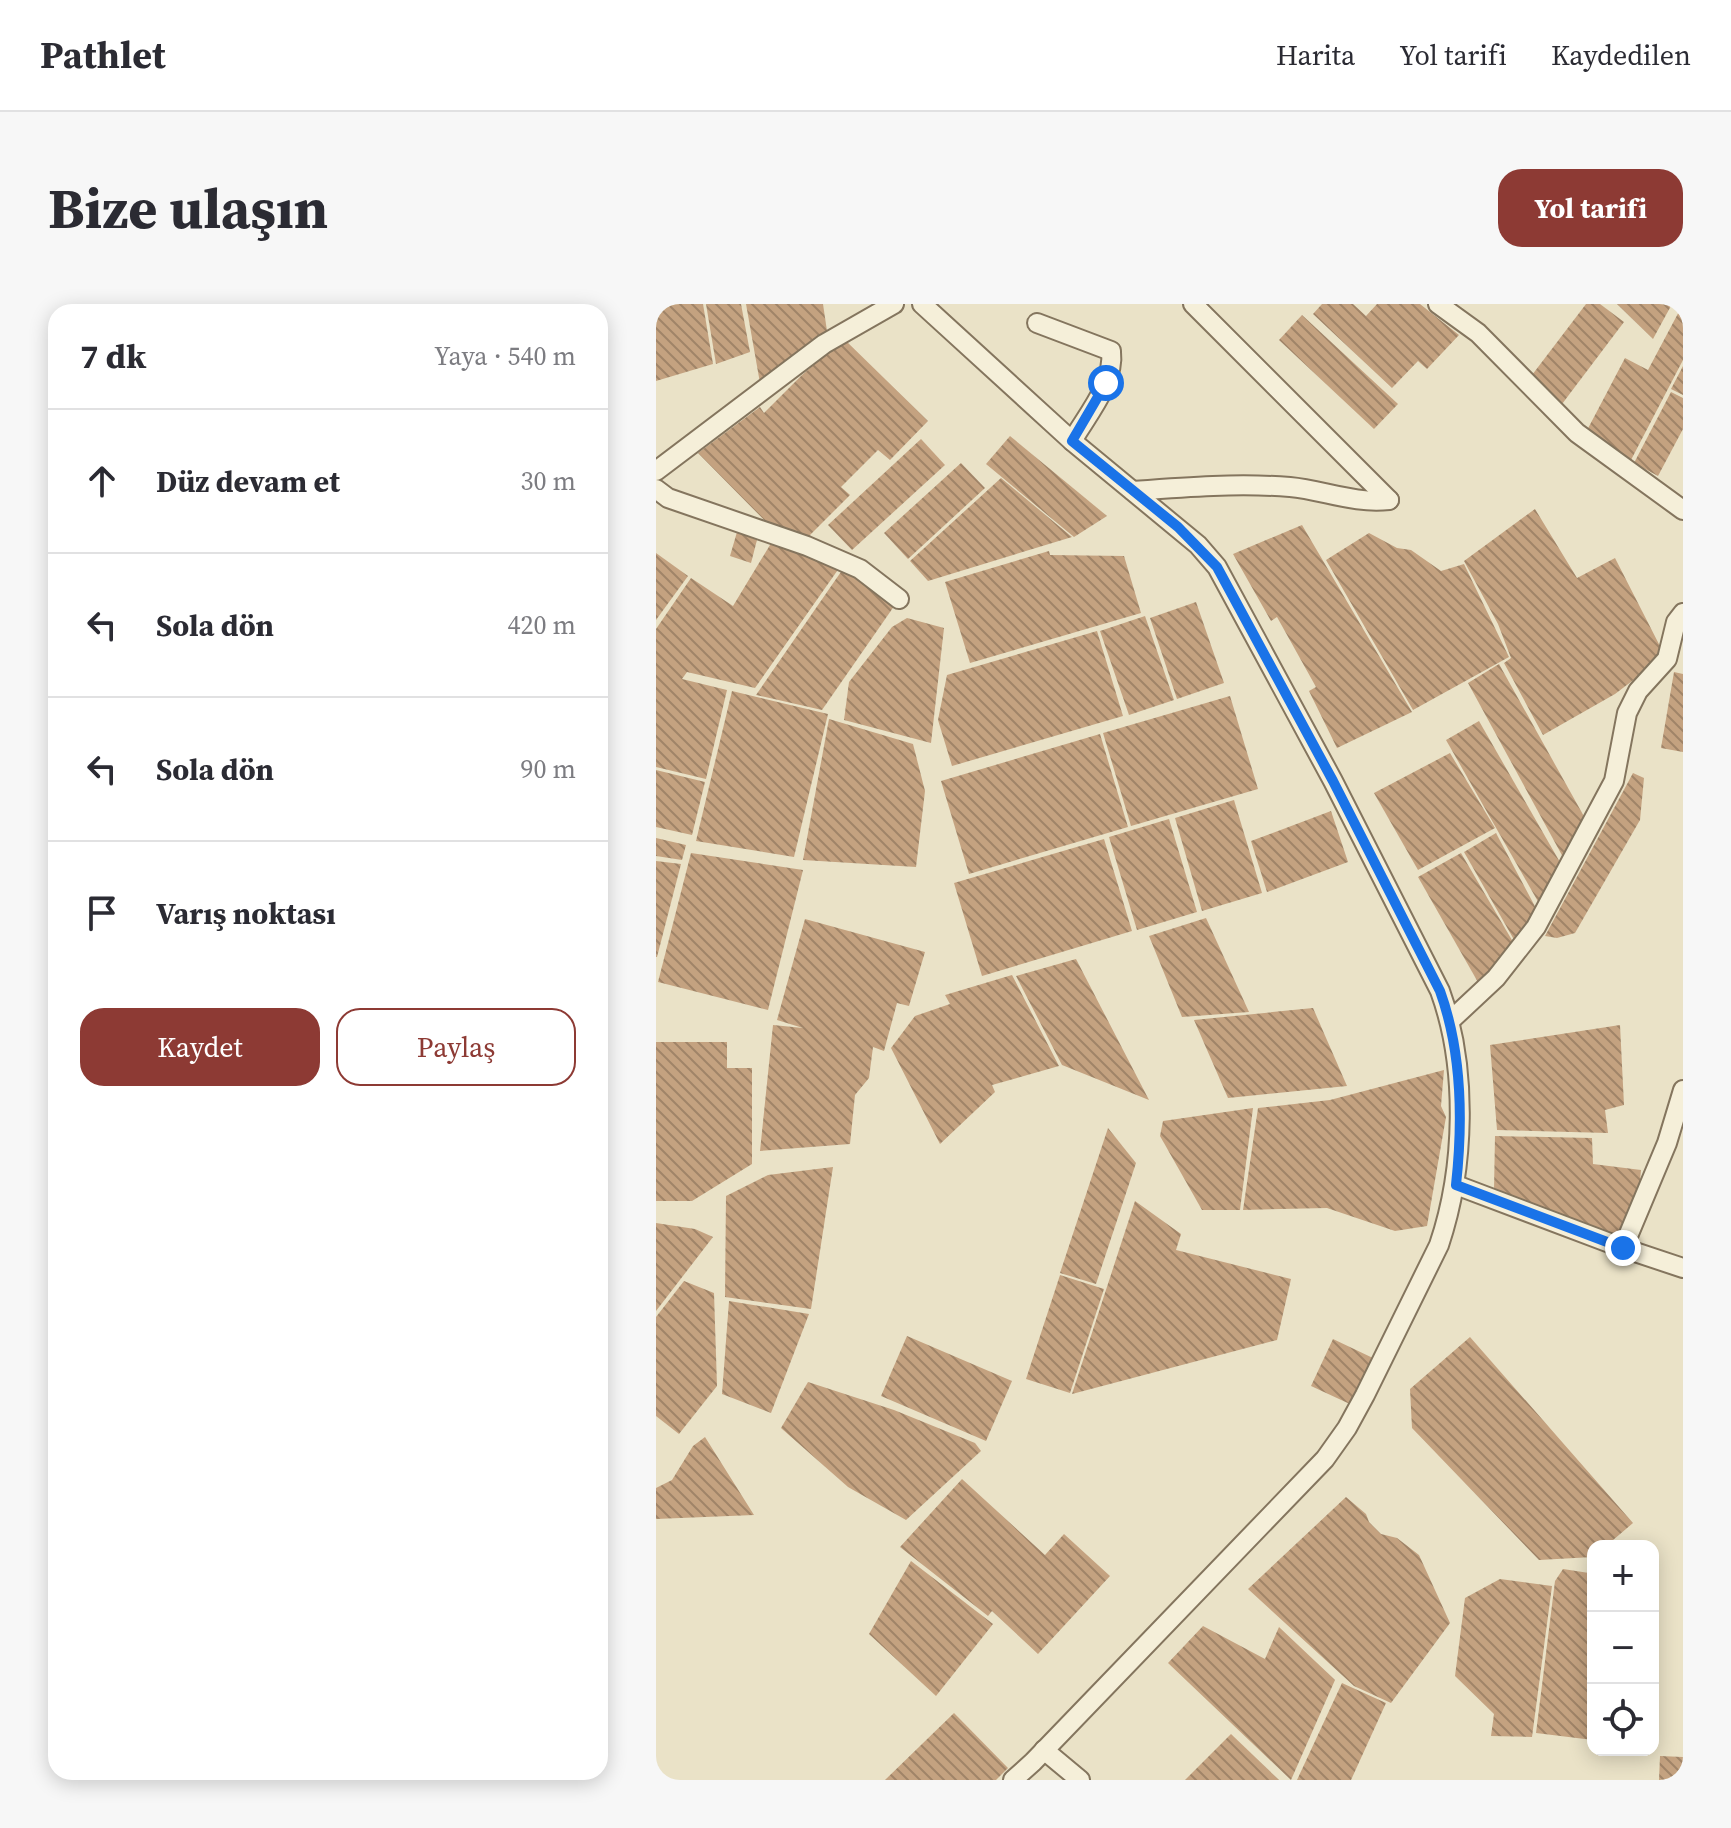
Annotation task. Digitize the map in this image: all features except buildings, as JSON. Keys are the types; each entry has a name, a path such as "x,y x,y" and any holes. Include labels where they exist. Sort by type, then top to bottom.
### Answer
{"street":[{"path":"656,471 824,344 894,304"},
{"path":"922,304 1072,441 1198,545 1217,567 1333,781 1440,991 1451,1020 1457,1055 1459,1153 1456,1185 1439,1245 1347,1428 1325,1459 1013,1780"},
{"path":"1133,491 1257,484 1301,488 1352,500 1389,500 1193,304"},
{"path":"1438,304 1478,333 1577,433 1683,510"},
{"path":"1037,323 1111,351 1113,365 1106,383 1072,441"},
{"path":"656,489 668,498 807,546 860,569 899,599"},
{"path":"1451,1020 1496,978 1536,927 1614,781 1627,713 1638,691 1667,659 1676,622 1683,613"},
{"path":"1623,1248 1667,1143 1683,1090"},
{"path":"1456,1185 1683,1268"},
{"path":"1044,1750 1080,1780"}],"route":[{"path":"1106,383 1072,441 1178,527 1217,567 1333,781 1440,991 1451,1020 1457,1055 1459,1153 1456,1185 1623,1248"}]}
